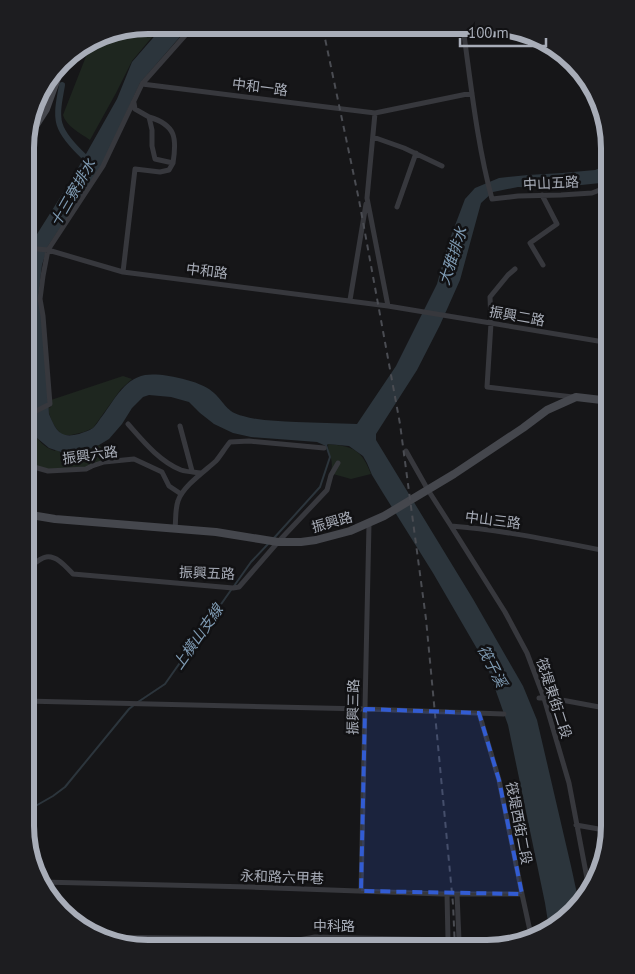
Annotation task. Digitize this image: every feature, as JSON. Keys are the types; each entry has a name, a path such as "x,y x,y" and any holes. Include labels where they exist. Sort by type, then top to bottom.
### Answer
{"street":[{"path":"34,413 50,404 40,299 47,250 104,166 142,84 185,34"},
{"path":"350,300 366,198 375,113 472,93 464,34"},
{"path":"37,123 46,109 57,78"},
{"name":"中和一路","path":"142,84 375,113"},
{"name":"中山五路","path":"472,93 492,199 542,195 561,196 592,193 601,190"},
{"path":"123,272 135,169 160,172 169,170 173,163 174,154 173,133 170,128 135,108 134,103"},
{"path":"149,117 155,158 173,163"},
{"path":"373,136 416,153 442,166"},
{"path":"397,207 416,153"},
{"path":"542,195 556,224 530,243 543,265"},
{"path":"366,198 388,306"},
{"name":"中和路","path":"34,249 47,250 123,272 350,300 421,311"},
{"path":"515,269 490,297 491,323 487,387 601,400"},
{"name":"振興二路","path":"421,311 601,341"},
{"name":"振興路","path":"34,515 55,519 216,532 278,542 316,540 369,524 454,474 547,410 576,397"},
{"path":"128,424 165,461 183,471 201,473"},
{"path":"180,426 192,471"},
{"path":"175,529 177,502 181,494 215,461 230,442 250,441 324,448"},
{"name":"中山三路","path":"406,451 451,526 492,530 601,550"},
{"name":"振興六路","path":"34,467 48,471 86,469 104,462 134,459 162,472 169,486 181,494"},
{"name":"振興五路","path":"34,565 46,557 62,563 73,574 239,587 327,490 331,475 338,463"},
{"name":"振興三路","path":"361,891 369,524"},
{"name":"筏堤東街二段","path":"451,526 500,604 527,653 569,784 587,881"},
{"path":"542,698 601,708"},
{"path":"34,701 504,714"},
{"name":"筏堤西街二段","path":"479,713 499,780 530,932"},
{"path":"576,825 601,829"},
{"name":"永和路六甲巷","path":"48,882 447,894 522,894"},
{"path":"447,894 448,940"},
{"path":"457,894 459,940"},
{"name":"中科路","path":"297,940 315,937 448,940 500,939"}],"highlighted area":[{"path":"365,709 479,713 499,780 522,894 361,891"}],"shaded area":[{"path":"154,34 132,61 90,140 70,126 63,115 88,50 104,42 125,36"},
{"path":"123,376 132,379 121,389 93,428 84,432 63,435 59,452 74,454 99,445 113,461 86,469 48,471 34,467 34,432 44,445 55,451 60,433 49,415 48,408 51,407 51,400"},
{"path":"328,444 344,446 356,451 364,459 371,474 351,479 333,474 331,472 332,463"}],"water":[{"path":"156,34 182,34 140,83 102,165 48,246 42,265 38,299 42,317 49,414 56,429 67,435 79,434 93,428 125,386 137,377 152,374 181,378 201,385 214,393 233,412 249,418 357,424 396,366 437,284 448,244 465,199 475,188 499,178 595,170 601,168 601,183 553,188 518,187 493,192 481,203 460,280 440,325 417,370 376,434 376,440 473,599 523,686 537,720 577,896 563,912 548,922 508,725 487,666 433,573 372,475 363,456 349,446 328,444 326,446 317,442 251,437 233,433 214,424 189,402 171,397 149,395 143,397 132,408 122,424 109,439 84,451 67,454 49,448 37,438 34,430 34,239 73,177 117,99 132,62"}],"waterway":[{"name":"十三寮排水","path":"62,85 58,112 59,123 70,141 90,162"},
{"name":"上橫山支線","path":"274,538 320,487 330,457 326,445"},
{"name":"上橫山支線","path":"234,586 251,562 269,543"},
{"name":"上橫山支線","path":"138,702 165,684 231,590"},
{"name":"上橫山支線","path":"34,807 65,787 134,705"}],"railway":[{"path":"324,34 359,200 400,424 426,619 453,904 455,940"}],"water label":[{"name":"大雅排水","path":"453,256"},
{"name":"筏子溪","path":"492,666"}]}
